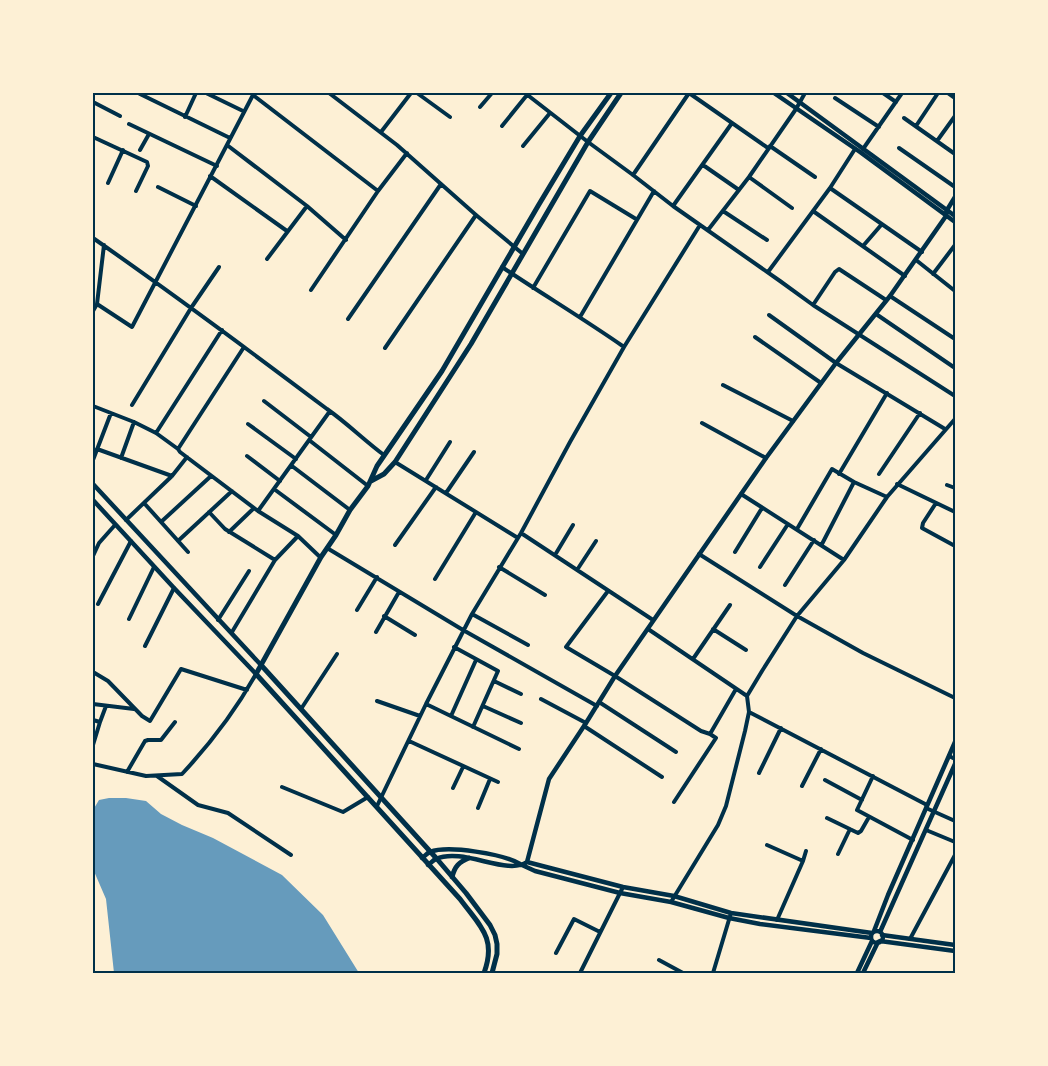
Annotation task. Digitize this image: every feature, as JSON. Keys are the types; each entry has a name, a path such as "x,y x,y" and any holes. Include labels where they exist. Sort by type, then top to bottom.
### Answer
{"main road":[{"path":"484,973 489,951 487,939 460,899 256,674 350,510 370,484 377,466 439,374 580,136 611,93"},
{"path":"370,484 395,462 471,344 588,142 621,93"},
{"path":"439,374 448,379"},
{"path":"261,665 437,859 490,925 497,944 492,973"},
{"path":"452,877 456,866 469,858"}],"street":[{"path":"185,117 196,93"},
{"path":"206,93 243,111"},
{"path":"329,93 407,153 513,248 523,254"},
{"path":"381,132 411,93"},
{"path":"417,93 450,117"},
{"path":"480,107 492,93"},
{"path":"633,175 689,93 815,177"},
{"path":"774,93 860,150"},
{"path":"787,93 955,222"},
{"path":"708,230 749,177 805,93"},
{"path":"883,93 896,102"},
{"path":"768,272 830,188 879,127 902,93"},
{"path":"916,126 938,93"},
{"path":"948,93 955,98"},
{"path":"139,94 230,138"},
{"path":"97,303 132,327 253,94 378,191"},
{"path":"502,126 526,94 673,206 813,305 955,396"},
{"path":"835,98 879,127"},
{"path":"93,102 120,116"},
{"path":"523,146 550,113"},
{"path":"937,141 955,116"},
{"path":"904,118 955,154"},
{"path":"673,206 732,123"},
{"path":"129,124 217,166"},
{"path":"140,150 149,134"},
{"path":"93,136 147,162 148,166 136,191"},
{"path":"227,145 346,240"},
{"path":"899,148 955,187"},
{"path":"108,183 123,150"},
{"path":"311,290 378,191 407,153"},
{"path":"703,165 739,190"},
{"path":"210,176 287,231"},
{"path":"749,177 792,208"},
{"path":"348,319 441,184"},
{"path":"158,187 196,206"},
{"path":"830,188 922,252"},
{"path":"533,288 590,191 636,219"},
{"path":"580,316 654,191"},
{"path":"523,864 549,778 615,676 766,458 836,363 905,276 955,197"},
{"path":"267,259 306,206"},
{"path":"723,211 767,240"},
{"path":"813,211 905,276"},
{"path":"946,213 955,216"},
{"path":"385,348 476,215"},
{"path":"863,246 882,224"},
{"path":"377,806 463,630 521,533 624,347 700,225"},
{"path":"93,238 222,330 330,411 384,455"},
{"path":"93,311 97,303 104,246"},
{"path":"933,274 954,248"},
{"path":"916,260 955,291"},
{"path":"132,405 191,308 219,267"},
{"path":"502,267 624,347"},
{"path":"813,305 839,269 955,339"},
{"path":"875,313 955,368"},
{"path":"769,315 836,363 945,429"},
{"path":"156,433 222,330"},
{"path":"755,337 821,383"},
{"path":"178,449 244,347"},
{"path":"723,385 793,422"},
{"path":"839,474 887,393"},
{"path":"264,401 370,484"},
{"path":"93,406 156,433 256,510 298,536 321,558"},
{"path":"229,532 256,510 274,489 330,411"},
{"path":"93,460 111,413"},
{"path":"879,474 920,413"},
{"path":"671,902 718,825 726,806 749,711 747,696 797,616 844,560 897,484 955,419"},
{"path":"121,458 134,422"},
{"path":"702,423 766,458"},
{"path":"248,424 296,459"},
{"path":"426,480 450,442"},
{"path":"97,449 172,476"},
{"path":"446,493 474,452"},
{"path":"247,456 280,481"},
{"path":"126,520 172,476 187,457"},
{"path":"395,462 518,538"},
{"path":"292,466 350,510"},
{"path":"797,530 832,469 887,497"},
{"path":"161,522 211,476"},
{"path":"822,544 854,482"},
{"path":"93,484 261,665"},
{"path":"897,484 955,512"},
{"path":"947,485 955,488"},
{"path":"395,545 436,487"},
{"path":"274,489 336,535"},
{"path":"178,541 232,491"},
{"path":"741,494 844,560"},
{"path":"93,500 256,674 205,748 182,774 146,776 93,764"},
{"path":"936,503 923,522 922,528 955,546"},
{"path":"144,504 188,552"},
{"path":"735,552 762,508"},
{"path":"209,512 229,532 275,560"},
{"path":"435,579 476,512"},
{"path":"760,567 788,524"},
{"path":"93,556 99,543 115,525"},
{"path":"555,555 573,525"},
{"path":"521,533 653,620"},
{"path":"232,632 275,560 298,536"},
{"path":"93,540 99,543"},
{"path":"786,585 814,540"},
{"path":"577,570 596,541"},
{"path":"98,604 130,542"},
{"path":"327,548 463,630 598,704 676,752"},
{"path":"699,555 797,616 866,654 955,698"},
{"path":"129,619 154,567"},
{"path":"499,567 545,595"},
{"path":"163,576 171,568"},
{"path":"218,620 249,571"},
{"path":"357,610 377,578"},
{"path":"145,646 174,588"},
{"path":"608,591 566,647 716,738 674,802"},
{"path":"376,632 399,592"},
{"path":"693,659 730,605"},
{"path":"472,614 528,645"},
{"path":"384,616 415,635"},
{"path":"648,629 747,696"},
{"path":"713,629 746,650"},
{"path":"454,647 498,671 473,727"},
{"path":"301,709 338,654"},
{"path":"451,716 476,660"},
{"path":"93,672 108,681 150,721 181,669 247,690"},
{"path":"494,681 521,694"},
{"path":"710,734 736,689"},
{"path":"542,699 662,777"},
{"path":"377,701 420,716"},
{"path":"93,704 136,709"},
{"path":"426,704 519,748"},
{"path":"483,705 521,723"},
{"path":"93,745 106,706"},
{"path":"749,711 873,776 934,812 955,821"},
{"path":"93,720 100,722"},
{"path":"128,772 145,741 161,740 175,722"},
{"path":"759,773 782,728"},
{"path":"409,741 498,782"},
{"path":"863,973 888,895 955,742"},
{"path":"802,786 821,749"},
{"path":"949,756 955,759"},
{"path":"857,973 876,937 955,764"},
{"path":"453,788 463,766"},
{"path":"157,776 198,805 228,813 291,855"},
{"path":"873,776 857,810 913,840"},
{"path":"478,808 490,779"},
{"path":"825,780 862,800"},
{"path":"282,787 343,812 369,797"},
{"path":"827,818 858,833 869,817"},
{"path":"838,854 850,829"},
{"path":"926,830 955,842"},
{"path":"767,845 803,861"},
{"path":"422,858 430,852 471,851 513,860 535,871 620,893 730,915 777,920 955,951"},
{"path":"777,920 806,851"},
{"path":"910,939 955,855"},
{"path":"428,865 437,859 449,856 513,867 523,864 674,896 760,924 955,945"},
{"path":"580,973 623,887"},
{"path":"713,973 730,915"},
{"path":"556,953 574,919 600,932"},
{"path":"658,960 683,973"}],"water":[{"path":"109,798 146,801 161,814 213,838 282,875 323,915 359,973 114,973 106,899 93,869 93,810 99,800"}]}
